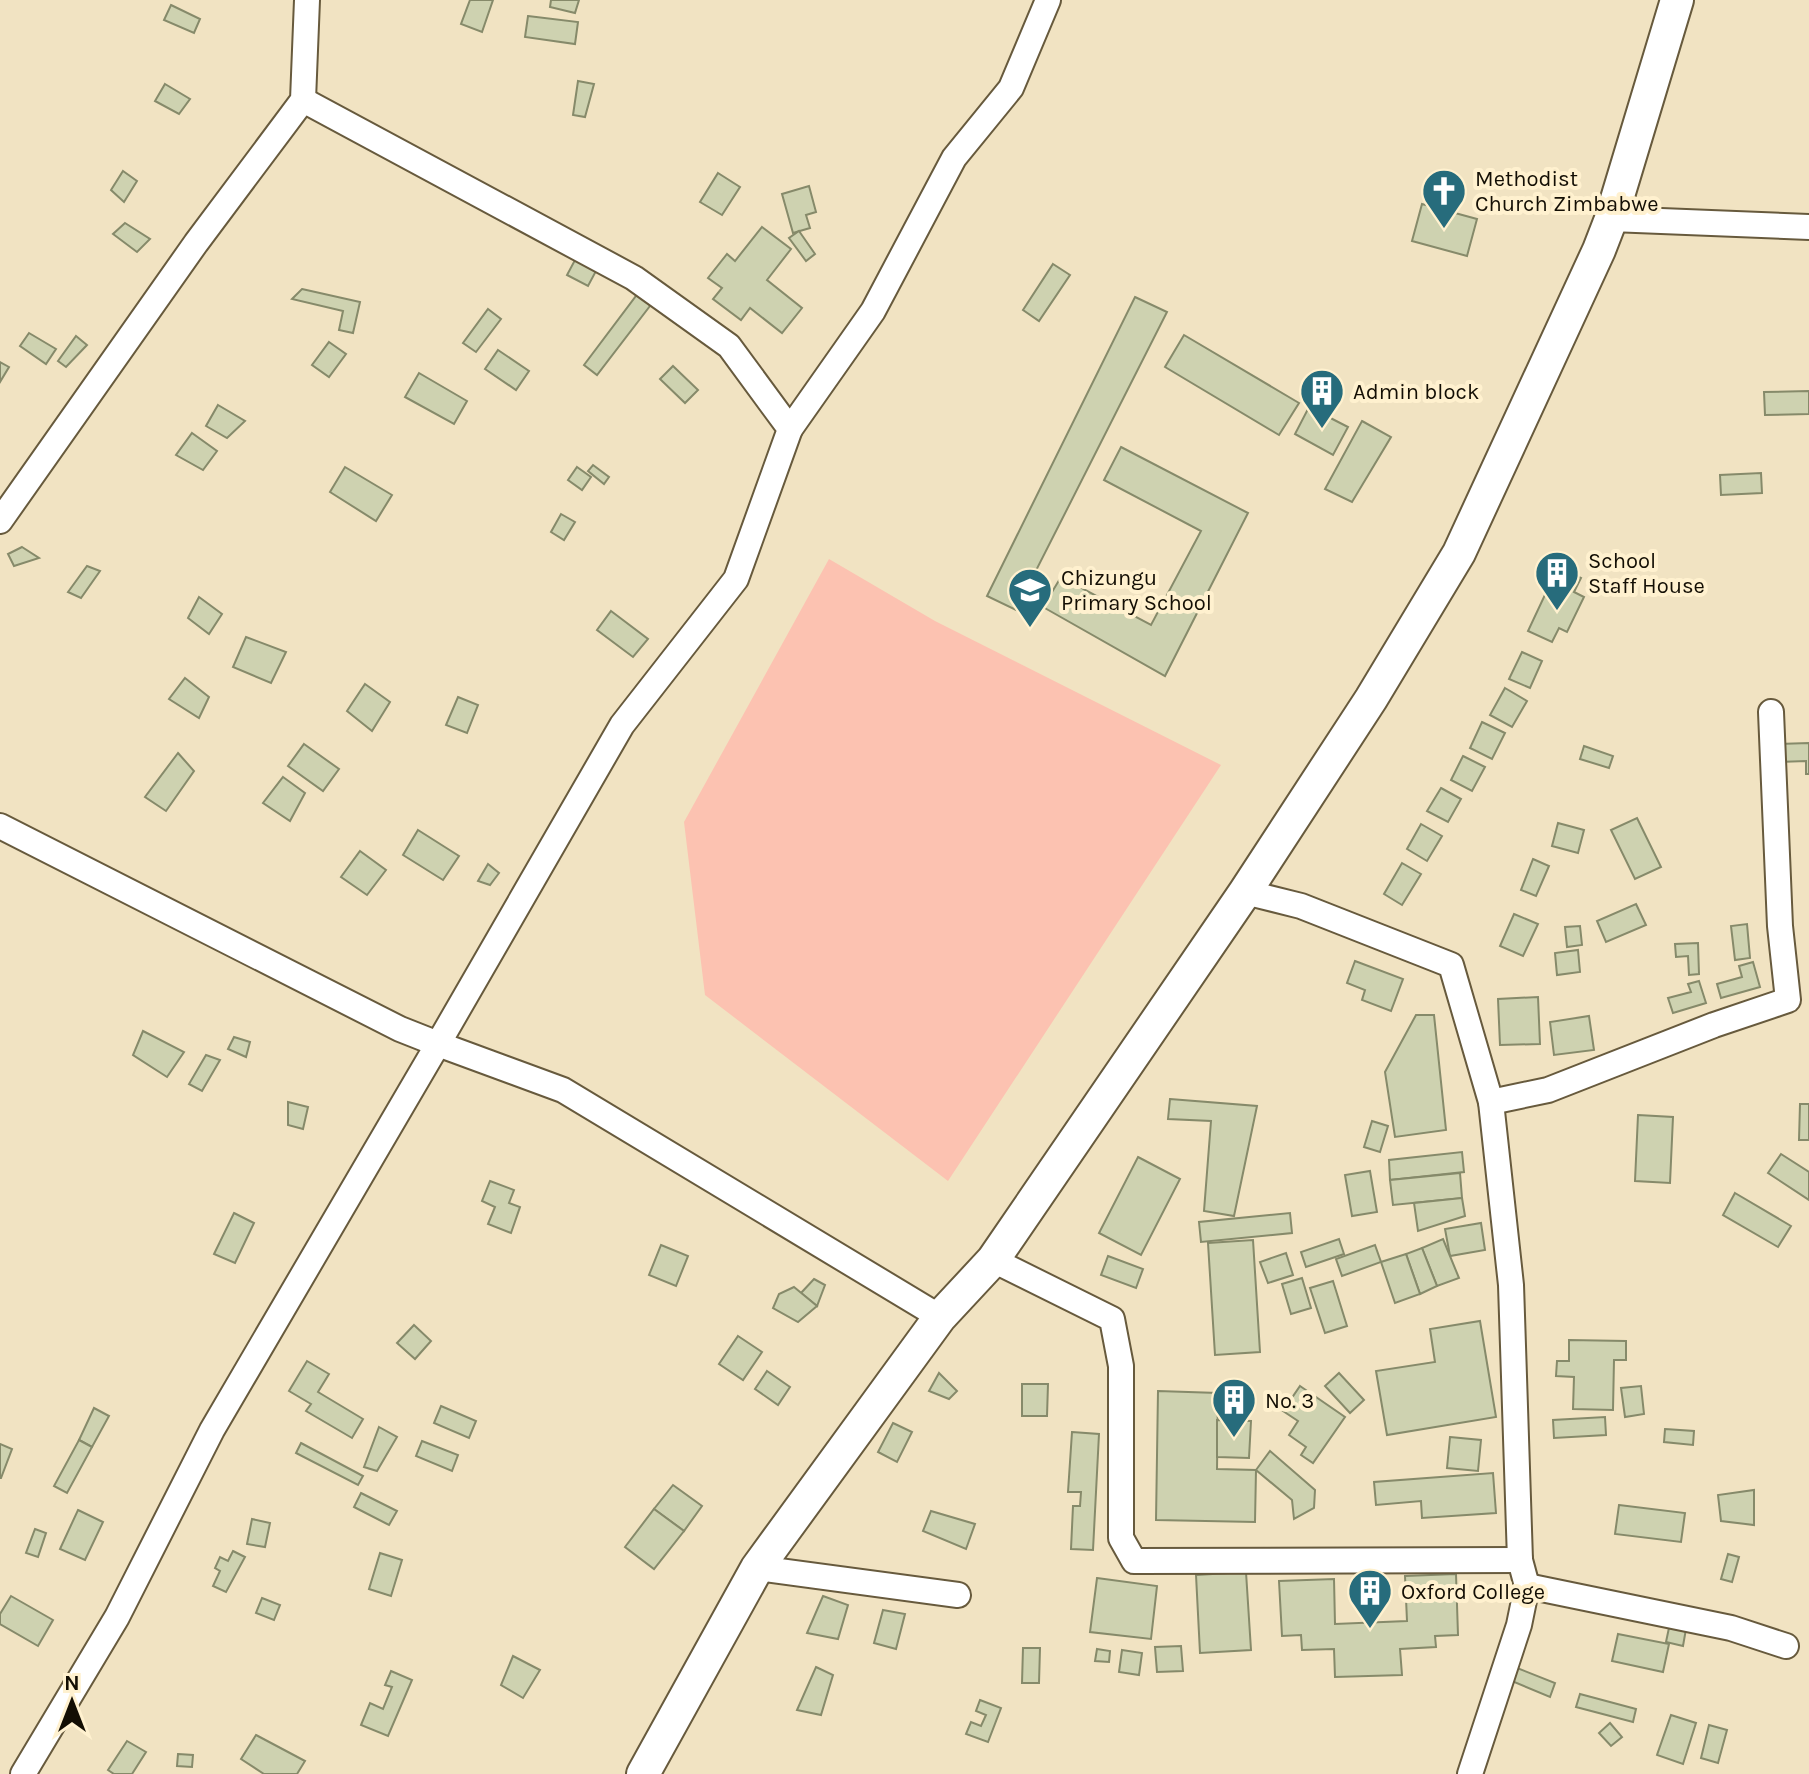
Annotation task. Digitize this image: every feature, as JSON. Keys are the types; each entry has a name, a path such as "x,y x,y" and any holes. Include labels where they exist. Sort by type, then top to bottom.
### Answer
{"street":[{"path":"0,521 187,255 303,100 307,0"},
{"path":"23,1774 117,1617 212,1430 622,725 736,579 790,429 873,311 954,158 1011,88 1048,0"},
{"path":"643,1774 757,1568 940,1317 993,1260 1245,892 1371,699 1459,553 1611,219 1677,0"},
{"path":"303,100 634,278 729,346 790,429"},
{"path":"1611,219 1809,227"},
{"path":"1491,1102 1548,1090 1714,1025 1788,1000 1780,926 1771,712"},
{"path":"0,826 400,1029 563,1090 940,1317"},
{"path":"1245,892 1301,906 1451,965 1491,1102 1511,1285 1520,1560 1527,1586 1519,1625 1470,1774"},
{"path":"993,1260 1112,1319 1121,1366 1121,1538 1134,1561 1520,1560"},
{"path":"757,1568 958,1595"},
{"path":"1527,1586 1731,1628 1786,1646"}],"shaded area":[{"path":"829,559 935,621 1221,765 948,1181 705,995 684,822"}],"building":[{"path":"470,0 493,0 482,32 461,24"},
{"path":"551,0 579,0 575,13 550,7"},
{"path":"171,5 200,19 194,33 164,20"},
{"path":"528,16 578,22 575,44 525,37"},
{"path":"578,81 594,84 585,117 573,115"},
{"path":"165,84 190,99 179,114 155,101"},
{"path":"123,171 137,181 124,202 111,190"},
{"path":"718,173 740,187 722,215 700,202"},
{"path":"809,186 816,212 806,215 810,228 793,233 782,194"},
{"name":"Methodist Church Zimbabwe","path":"1422,204 1477,219 1467,256 1412,241"},
{"path":"125,223 150,239 137,252 113,234"},
{"path":"762,227 791,249 767,280 802,308 782,333 750,308 741,320 713,299 722,288 708,278 727,254 735,261"},
{"path":"799,231 815,254 806,261 789,238"},
{"path":"575,260 596,271 588,286 567,275"},
{"path":"1053,264 1070,275 1039,321 1023,310"},
{"path":"302,289 360,302 353,333 339,330 343,311 292,299"},
{"path":"639,292 653,302 597,375 584,365"},
{"name":"Chizungu Primary School","path":"1135,297 1167,312 1016,610 987,596"},
{"path":"488,309 501,319 476,352 463,343"},
{"path":"29,333 56,349 46,364 20,346"},
{"path":"1184,335 1299,403 1279,435 1165,367"},
{"path":"76,336 87,345 66,367 58,361"},
{"path":"329,342 346,354 329,377 312,365"},
{"path":"498,350 529,371 516,390 485,369"},
{"path":"0,362 9,367 0,382"},
{"path":"673,366 698,390 685,403 660,379"},
{"path":"419,373 467,401 454,424 405,397"},
{"path":"1809,391 1809,414 1765,415 1764,392"},
{"path":"218,405 245,421 227,438 206,426"},
{"name":"Admin block","path":"1309,407 1348,427 1333,455 1295,434"},
{"path":"1362,421 1391,437 1352,502 1325,489"},
{"path":"192,433 217,451 203,470 176,455"},
{"name":"Chizungu Primary School","path":"1121,447 1248,513 1165,676 1043,607 1061,577 1151,625 1201,531 1104,480"},
{"path":"593,465 609,477 604,484 588,471"},
{"path":"345,467 392,495 376,521 330,492"},
{"path":"577,467 591,477 582,490 568,480"},
{"path":"1761,473 1762,493 1721,495 1720,475"},
{"path":"561,514 575,522 564,540 551,532"},
{"path":"22,547 39,558 14,566 8,554"},
{"path":"87,566 100,571 81,598 68,592"},
{"name":"School Staff House","path":"1558,567 1581,578 1574,592 1584,597 1567,632 1559,628 1552,642 1528,631"},
{"path":"199,597 222,614 209,634 188,618"},
{"path":"611,611 648,639 633,657 597,630"},
{"path":"246,637 286,652 271,683 233,667"},
{"path":"1522,652 1542,661 1530,688 1509,679"},
{"path":"185,678 209,697 199,718 169,699"},
{"path":"365,684 390,702 372,731 347,711"},
{"path":"1505,688 1527,701 1512,727 1490,715"},
{"path":"458,697 478,705 467,733 446,725"},
{"path":"1482,722 1505,733 1492,759 1470,748"},
{"path":"1809,743 1809,774 1806,774 1806,761 1775,762 1775,744"},
{"path":"304,744 339,769 323,791 288,766"},
{"path":"1584,746 1613,756 1609,768 1580,759"},
{"path":"178,753 194,771 166,811 145,797"},
{"path":"1463,756 1485,767 1472,791 1451,780"},
{"path":"283,777 305,793 290,821 263,803"},
{"path":"1441,788 1461,799 1448,822 1427,811"},
{"path":"1637,818 1661,867 1635,879 1611,830"},
{"path":"1558,823 1584,830 1578,853 1552,846"},
{"path":"1421,824 1442,836 1427,861 1407,849"},
{"path":"418,830 459,856 443,880 403,855"},
{"path":"360,851 386,870 367,895 341,877"},
{"path":"1533,859 1549,866 1536,896 1521,890"},
{"path":"1402,863 1421,874 1402,905 1384,894"},
{"path":"488,864 499,873 490,885 478,881"},
{"path":"1636,904 1646,925 1606,942 1597,921"},
{"path":"1514,914 1538,924 1523,956 1500,946"},
{"path":"1747,924 1750,958 1735,960 1731,926"},
{"path":"1580,926 1582,945 1567,947 1565,927"},
{"path":"1698,943 1699,974 1689,975 1688,956 1676,957 1675,944"},
{"path":"1578,950 1580,972 1557,975 1555,953"},
{"path":"1355,961 1403,979 1391,1011 1362,1000 1365,990 1347,983"},
{"path":"1753,962 1760,987 1721,998 1717,984 1742,977 1739,966"},
{"path":"1699,981 1706,1003 1673,1013 1668,998 1691,992 1688,984"},
{"path":"1538,997 1540,1044 1500,1045 1498,999"},
{"path":"1416,1015 1434,1015 1446,1130 1395,1137 1385,1072"},
{"path":"1589,1016 1594,1050 1554,1055 1550,1022"},
{"path":"143,1031 184,1052 167,1077 133,1055"},
{"path":"234,1037 250,1042 246,1057 228,1049"},
{"path":"206,1055 220,1060 202,1091 189,1084"},
{"path":"1170,1099 1257,1106 1234,1216 1204,1211 1211,1121 1168,1119"},
{"path":"288,1102 308,1107 303,1129 288,1125"},
{"path":"1800,1104 1809,1104 1809,1140 1799,1140"},
{"path":"1638,1115 1673,1117 1670,1183 1635,1181"},
{"path":"1372,1121 1388,1126 1380,1152 1364,1147"},
{"path":"1462,1152 1464,1172 1390,1180 1389,1160"},
{"path":"1781,1154 1809,1172 1809,1200 1768,1173"},
{"path":"1138,1157 1180,1179 1141,1255 1099,1233"},
{"path":"1370,1171 1377,1212 1352,1216 1345,1175"},
{"path":"1460,1173 1462,1198 1393,1205 1390,1180"},
{"path":"490,1181 514,1190 509,1203 520,1207 511,1233 488,1224 495,1207 482,1201"},
{"path":"1735,1193 1791,1226 1778,1247 1723,1215"},
{"path":"1462,1198 1465,1216 1418,1231 1414,1203"},
{"path":"234,1213 254,1223 235,1263 214,1254"},
{"path":"1290,1213 1292,1233 1201,1242 1199,1222"},
{"path":"1481,1223 1485,1250 1450,1256 1445,1229"},
{"path":"1339,1239 1344,1254 1306,1267 1301,1252"},
{"path":"1443,1239 1459,1278 1437,1286 1422,1248"},
{"path":"1253,1240 1260,1352 1215,1355 1208,1243"},
{"path":"661,1245 688,1256 676,1286 649,1275"},
{"path":"1375,1245 1381,1262 1342,1276 1336,1259"},
{"path":"1422,1248 1437,1286 1420,1294 1406,1254"},
{"path":"1286,1253 1293,1275 1268,1283 1260,1262"},
{"path":"1406,1254 1420,1294 1395,1303 1381,1262"},
{"path":"1108,1256 1143,1269 1136,1288 1101,1275"},
{"path":"1302,1278 1311,1308 1291,1314 1282,1284"},
{"path":"814,1279 825,1285 817,1306 801,1293"},
{"path":"1333,1281 1347,1326 1325,1333 1310,1288"},
{"path":"794,1287 817,1306 798,1322 773,1308 779,1294"},
{"path":"1480,1321 1496,1417 1387,1435 1376,1371 1435,1362 1430,1329"},
{"path":"414,1325 431,1341 415,1359 397,1343"},
{"path":"738,1336 762,1352 743,1380 719,1364"},
{"path":"1569,1340 1626,1341 1626,1360 1614,1360 1613,1410 1573,1409 1574,1377 1556,1376 1557,1361 1569,1361"},
{"path":"307,1361 329,1374 318,1392 363,1419 352,1438 306,1411 311,1404 289,1391"},
{"path":"767,1371 790,1387 778,1405 755,1389"},
{"path":"939,1373 957,1391 949,1399 929,1391"},
{"path":"1339,1373 1364,1400 1350,1413 1325,1386"},
{"path":"1022,1384 1048,1384 1047,1416 1022,1416"},
{"path":"1300,1386 1345,1417 1313,1463 1301,1455 1306,1447 1289,1435 1298,1421 1283,1411"},
{"path":"1641,1386 1644,1414 1625,1417 1621,1388"},
{"path":"1158,1391 1218,1393 1217,1469 1256,1470 1255,1522 1156,1520"},
{"path":"441,1406 476,1421 469,1438 434,1423"},
{"path":"94,1408 109,1416 92,1447 79,1440"},
{"path":"1605,1417 1606,1435 1554,1438 1553,1420"},
{"name":"No. 3","path":"1217,1420 1251,1421 1249,1458 1217,1457"},
{"path":"893,1423 912,1432 897,1462 878,1452"},
{"path":"379,1427 397,1437 377,1471 364,1467"},
{"path":"1665,1429 1694,1431 1693,1445 1664,1442"},
{"path":"1072,1432 1099,1434 1093,1550 1071,1549 1073,1506 1080,1506 1081,1492 1068,1492"},
{"path":"1450,1437 1481,1440 1478,1471 1447,1468"},
{"path":"79,1440 92,1447 67,1493 54,1486"},
{"path":"422,1441 458,1455 452,1471 416,1456"},
{"path":"301,1443 363,1476 358,1485 296,1453"},
{"path":"0,1444 12,1449 1,1478 0,1478"},
{"path":"1270,1451 1315,1490 1314,1508 1294,1519 1292,1500 1256,1470"},
{"path":"1493,1473 1496,1513 1422,1518 1421,1501 1376,1505 1374,1482"},
{"path":"673,1485 702,1506 684,1531 654,1509"},
{"path":"1754,1490 1754,1525 1721,1521 1718,1495"},
{"path":"361,1493 397,1511 389,1525 354,1507"},
{"path":"1619,1505 1685,1513 1681,1542 1615,1534"},
{"path":"654,1509 684,1531 654,1569 625,1547"},
{"path":"78,1510 103,1522 85,1560 60,1549"},
{"path":"931,1511 975,1524 966,1549 923,1531"},
{"path":"252,1519 270,1523 265,1547 247,1544"},
{"path":"35,1529 46,1533 38,1557 26,1553"},
{"path":"233,1551 245,1557 226,1592 213,1586 220,1571 215,1568 220,1557 228,1561"},
{"path":"380,1553 402,1560 391,1596 369,1589"},
{"path":"1728,1554 1739,1557 1732,1582 1721,1579"},
{"path":"1246,1572 1251,1650 1200,1653 1196,1575"},
{"name":"Oxford College","path":"1456,1574 1458,1635 1435,1636 1436,1647 1400,1649 1402,1675 1335,1677 1334,1649 1302,1650 1301,1635 1282,1636 1279,1581 1334,1579 1335,1624 1407,1621 1405,1576"},
{"path":"1097,1578 1157,1586 1151,1639 1090,1632"},
{"path":"11,1596 53,1620 38,1646 0,1624 0,1614"},
{"path":"823,1596 848,1605 838,1639 807,1633"},
{"path":"262,1598 280,1605 274,1620 256,1613"},
{"path":"883,1610 905,1614 896,1649 874,1643"},
{"path":"1670,1623 1686,1629 1683,1646 1666,1642"},
{"path":"1618,1634 1669,1644 1663,1672 1612,1661"},
{"path":"1181,1646 1183,1671 1157,1672 1155,1647"},
{"path":"1023,1648 1040,1648 1039,1683 1022,1683"},
{"path":"1097,1649 1110,1651 1109,1662 1095,1661"},
{"path":"1122,1650 1142,1653 1139,1675 1119,1672"},
{"path":"513,1656 540,1670 523,1698 501,1685"},
{"path":"1512,1666 1555,1683 1550,1697 1507,1679"},
{"path":"816,1667 833,1675 821,1715 797,1710"},
{"path":"391,1671 412,1680 388,1736 361,1725 370,1703 383,1709 392,1687 385,1685"},
{"path":"1580,1694 1636,1709 1633,1722 1576,1707"},
{"path":"980,1700 1001,1708 988,1742 966,1734 971,1722 981,1726 986,1715 976,1711"},
{"path":"1671,1715 1696,1723 1683,1764 1657,1755"},
{"path":"1610,1723 1622,1737 1611,1746 1599,1733"},
{"path":"1709,1725 1727,1730 1718,1763 1701,1758"},
{"path":"256,1735 305,1761 297,1774 264,1774 241,1759"},
{"path":"127,1741 146,1752 132,1774 114,1774 108,1770"},
{"path":"178,1754 193,1755 192,1767 177,1766"}],"place":[{"name":"Methodist Church Zimbabwe","path":"1444,230"},
{"name":"Admin block","path":"1322,430"},
{"name":"School Staff House","path":"1557,612"},
{"name":"Chizungu Primary School","path":"1030,629"},
{"name":"No. 3","path":"1234,1439"},
{"name":"Oxford College","path":"1370,1630"}]}
